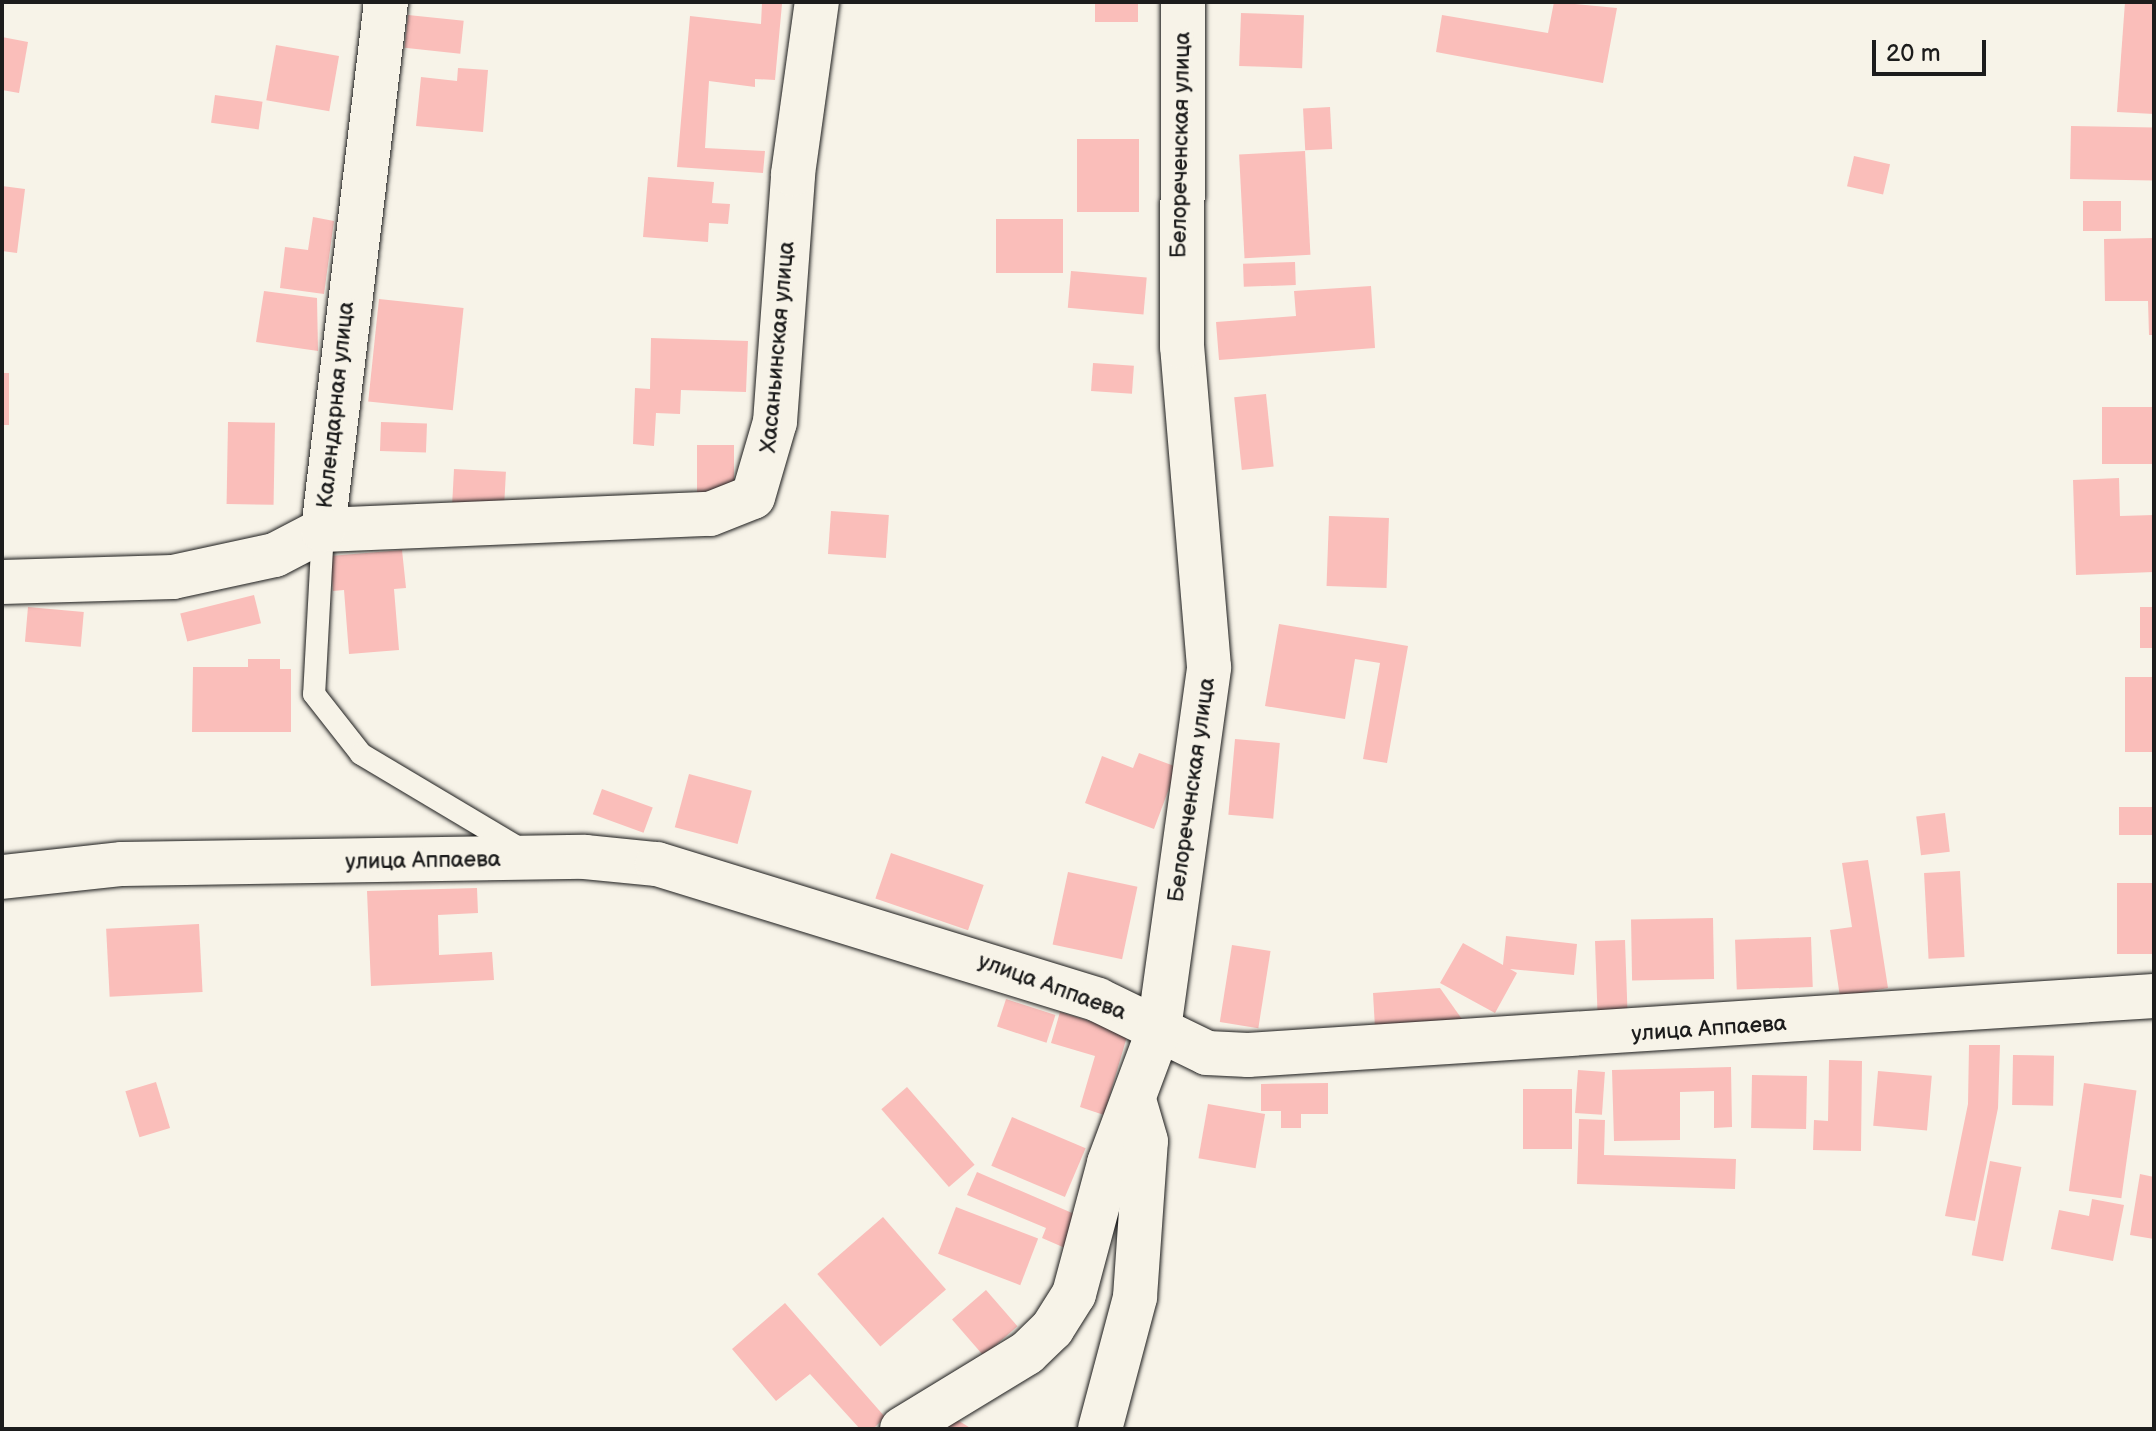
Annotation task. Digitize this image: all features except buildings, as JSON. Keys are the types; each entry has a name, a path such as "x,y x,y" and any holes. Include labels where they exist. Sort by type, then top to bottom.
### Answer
{"street":[{"name":"Календарная улица","path":"2,582 173,577 275,555 323,530 386,2"},
{"name":"Хасаньинская улица","path":"323,530 710,514 753,497 775,422 793,174 817,2"},
{"name":"Белореченская улица","path":"902,1429 1027,1353 1052,1329 1074,1294 1159,1029 1209,667 1181,333 1183,2"},
{"name":"улица Аппаева","path":"2,877 122,864 585,857 707,876 1098,1000 1207,1053 1248,1055 2154,996"},
{"path":"1100,1429 1137,1283 1146,1141 1134,1100"}],"lane":[{"path":"323,530 314,694 361,754 538,860"}]}
